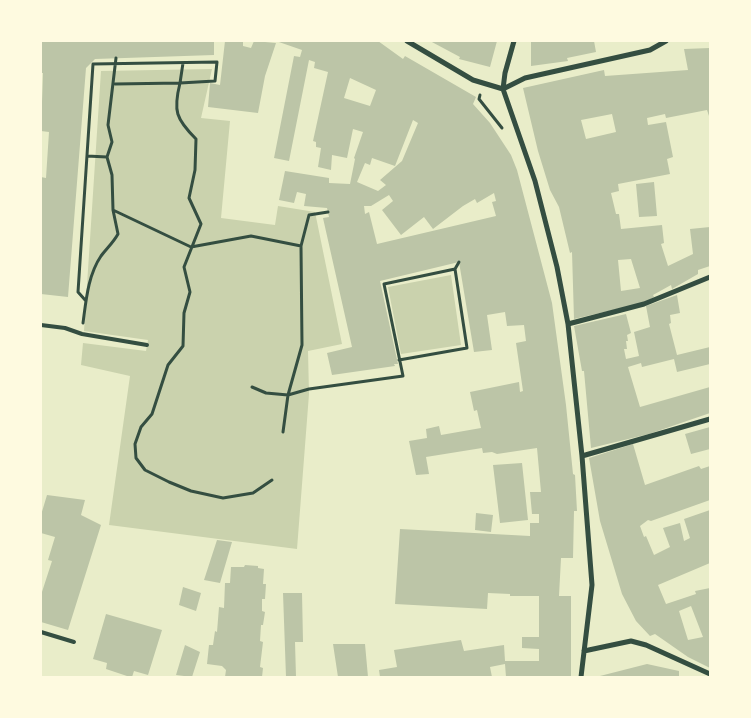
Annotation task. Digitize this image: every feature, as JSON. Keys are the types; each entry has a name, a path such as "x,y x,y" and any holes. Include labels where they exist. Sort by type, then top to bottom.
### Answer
{"street":[{"path":"407,41 473,80 504,89 525,78 650,50 666,41"},
{"path":"514,41 505,73 504,89 535,181 557,267 568,324 582,456 592,585 581,677"},
{"path":"568,324 644,304 710,277"},
{"path":"582,456 710,419"},
{"path":"584,651 631,641 646,645 710,674"}],"lane":[{"path":"41,325 65,328 82,334 148,344"},
{"path":"41,632 74,642"}],"path":[{"path":"82,334 86,301 92,275 102,255 110,248 118,234 113,210 112,175 107,157 112,142 108,125 115,84 116,58"},
{"path":"86,301 78,292 93,64 217,62 215,82 115,84"},
{"path":"183,63 176,103 180,123 196,139 195,170 189,198 201,224 184,267 190,292 184,313 182,346 168,365 152,414 140,427 134,444 136,458 145,470 169,482 191,491 224,498 253,493 272,480"},
{"path":"87,156 107,157"},
{"path":"113,210 191,247 252,236 301,246"},
{"path":"284,432 288,395 302,345 301,246 309,215 328,212"},
{"path":"399,360 467,348 455,269 459,262"},
{"path":"252,387 266,393 288,395 309,389 403,376 384,284 455,269"}],"green space":[{"path":"212,69 201,118 230,121 221,218 275,225 278,206 315,212 342,344 308,351 309,394 297,549 109,525 130,376 81,365 83,343 146,351 148,340 84,331 101,71"},
{"path":"451,275 461,345 401,354 388,287"}],"building":[{"path":"41,41 214,41 214,55 95,59 86,68 68,297 41,294 41,177 46,178 49,132 41,131 43,73 41,73"},
{"path":"225,41 243,41 243,46 251,48 254,41 276,43 265,76 258,113 208,107 210,83 220,85"},
{"path":"276,41 378,41 403,59 405,56 476,97 473,104 490,123 511,155 517,170 552,303 573,474 575,475 577,511 574,511 573,558 561,558 559,596 571,596 571,677 506,677 505,664 490,667 492,677 380,677 379,670 397,667 394,650 461,640 464,651 504,645 505,661 539,661 539,649 522,648 522,637 539,637 539,596 510,596 510,594 488,593 487,609 395,604 400,529 530,536 530,523 539,523 539,514 532,514 530,492 541,492 537,448 497,454 492,452 483,453 482,448 426,457 429,474 416,475 409,441 427,438 426,429 439,426 441,435 481,428 477,410 474,411 470,392 519,382 520,392 523,391 516,343 526,341 524,325 507,326 505,312 487,315 492,350 474,352 459,262 380,281 398,364 332,375 327,353 352,347 323,218 329,217 327,208 304,206 306,194 297,192 294,203 279,200 285,171 329,178 329,183 350,184 354,158 363,132 353,129 347,158 332,155 331,170 318,167 321,148 316,147 316,142 313,141 328,72 314,68 315,62 309,60 289,161 274,158 294,56 300,57 302,50","holes":["350,78 376,90 370,106 344,98","413,120 418,123 402,161 380,180 386,185 378,191 357,182 365,163 370,165 372,158 395,166","494,193 496,201 492,202 496,216 377,244 369,212 365,214 364,206 371,206 389,195 393,201 382,210 401,235 424,217 433,229 463,206 475,199 477,203"]},
{"path":"430,41 497,41 490,67 459,59 460,57"},
{"path":"531,41 594,41 596,52 567,58 568,61 531,66"},
{"path":"710,48 710,119 707,110 666,118 665,114 647,118 648,125 666,122 673,157 667,159 670,174 618,184 619,191 611,193 616,214 619,214 621,229 662,225 664,243 661,244 668,266 693,254 690,229 710,227 710,266 698,270 698,274 672,289 671,285 643,303 574,319 572,252 570,253 559,207 550,190 538,151 523,88 604,70 605,76 688,70 684,49","holes":["612,114 616,132 586,139 581,120","631,259 640,288 621,291 618,260"]},
{"path":"654,182 657,216 639,217 636,184"},
{"path":"677,295 680,313 670,315 671,323 669,324 677,355 710,347 710,364 677,372 674,359 642,367 641,363 628,367 640,407 710,387 710,413 649,434 591,448 584,371 582,371 574,326 626,314 631,333 627,335 627,349 624,349 626,359 639,356 634,332 650,327 646,306"},
{"path":"710,427 710,449 691,454 685,434"},
{"path":"633,444 645,485 699,466 701,469 710,466 710,500 651,521 648,520 640,526 654,555 670,547 663,528 680,523 684,541 690,538 684,519 710,510 710,563 658,585 666,604 696,594 695,591 710,588 710,668 688,657 655,634 650,636 636,621 622,594 600,521 589,458","holes":["691,606 703,637 688,640 679,611"]},
{"path":"522,463 528,520 500,523 493,465"},
{"path":"47,495 85,500 81,515 101,525 68,630 41,622 41,595 52,561 48,560 55,537 41,533 41,515"},
{"path":"476,513 493,515 491,532 475,530"},
{"path":"217,540 232,542 220,583 204,580"},
{"path":"245,565 258,566 258,568 264,569 263,584 266,584 265,599 262,599 262,611 265,612 263,625 261,625 260,641 263,642 260,667 263,668 262,677 225,677 226,670 222,666 207,664 209,645 213,645 215,631 217,632 219,607 224,608 225,583 230,583 231,567 244,567"},
{"path":"183,587 201,593 196,611 179,605"},
{"path":"283,593 302,593 303,642 295,642 296,677 286,677"},
{"path":"106,614 162,630 148,675 134,671 132,677 130,677 106,669 107,663 93,659"},
{"path":"333,644 365,644 368,677 338,677"},
{"path":"185,645 200,652 192,677 176,675"},
{"path":"647,664 679,671 679,677 596,677"}]}
